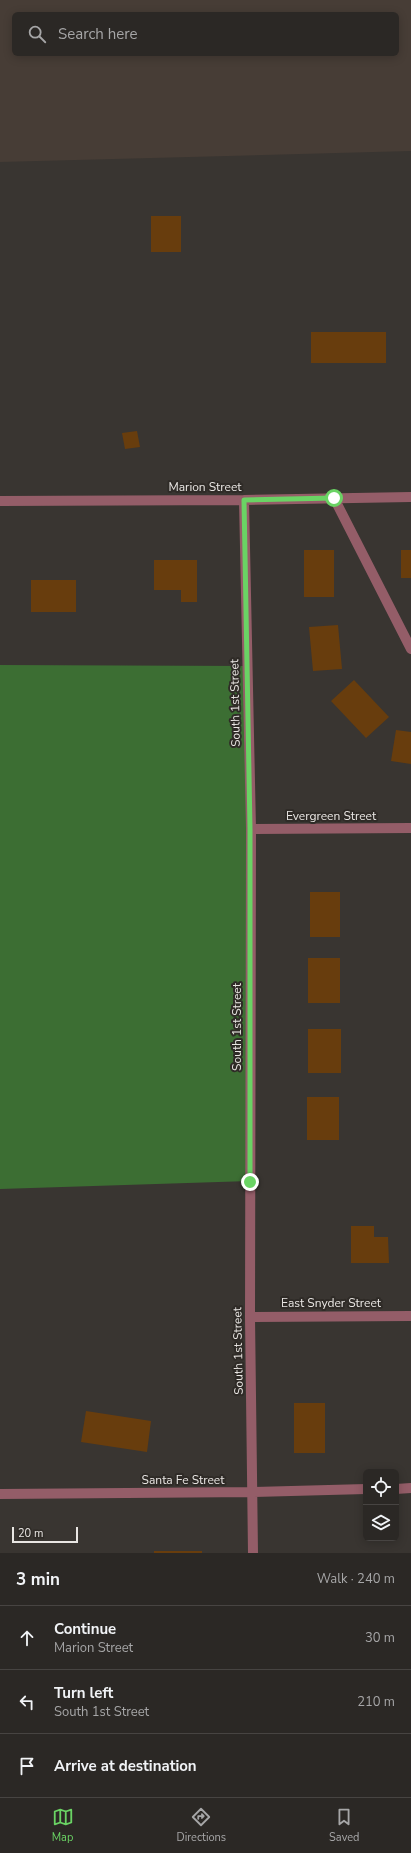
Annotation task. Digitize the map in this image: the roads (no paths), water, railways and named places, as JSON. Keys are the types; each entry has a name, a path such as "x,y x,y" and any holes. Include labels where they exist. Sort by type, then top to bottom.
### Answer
{"street":[{"name":"Marion Street","path":"0,501 244,500 411,497"},
{"path":"334,498 411,650"},
{"name":"South 1st Street","path":"244,500 250,829 250,1317 253,1553"},
{"name":"Evergreen Street","path":"250,829 411,828"},
{"name":"East Snyder Street","path":"250,1317 411,1316"},
{"path":"399,1489 411,1488"},
{"name":"Santa Fe Street","path":"0,1494 253,1492 363,1489"}]}
